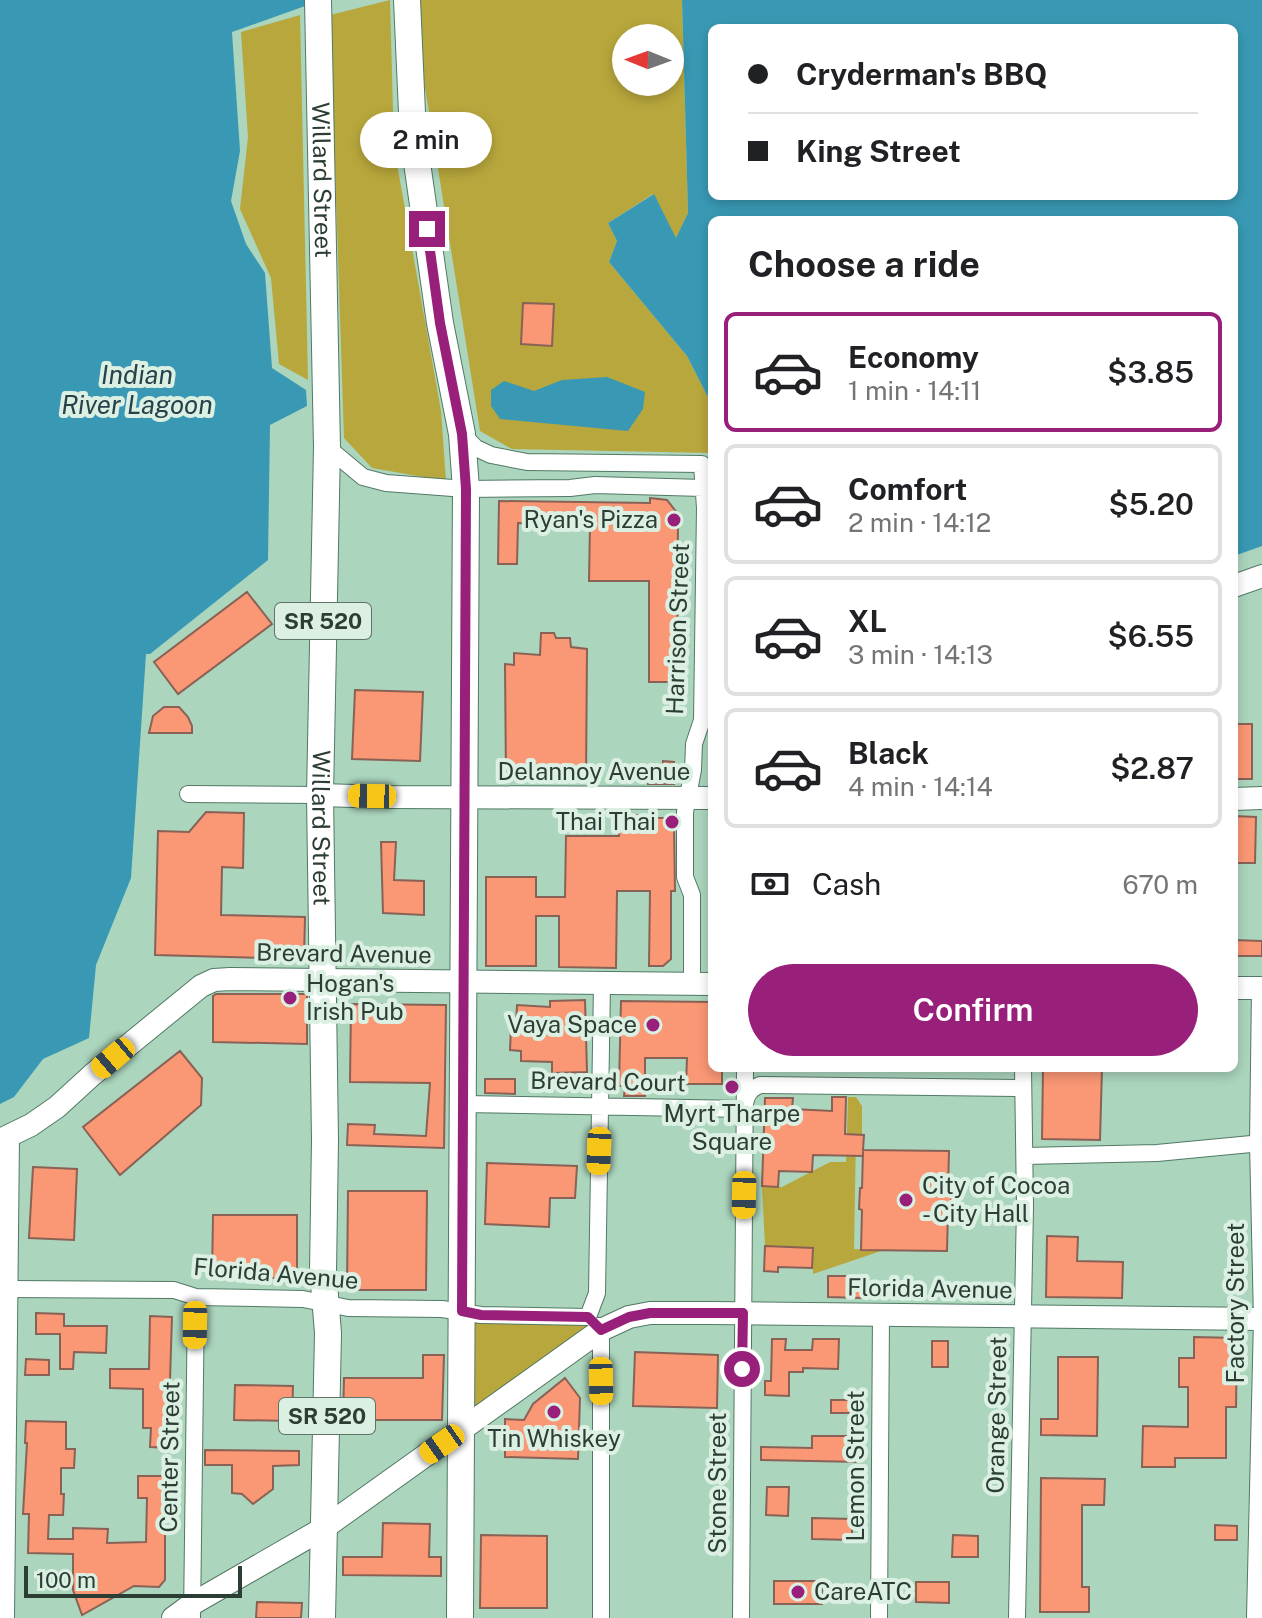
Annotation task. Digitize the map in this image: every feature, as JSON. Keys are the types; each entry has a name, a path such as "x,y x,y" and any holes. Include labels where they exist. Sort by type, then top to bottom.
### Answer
{"main road":[{"name":"Willard Street","path":"318,0 327,447 320,795 325,1140 323,1271 328,1333 322,1618"},
{"path":"407,5 413,135 440,323 462,434 466,489 460,1618"}],"street":[{"name":"Harrison Street","path":"462,434 476,448 491,455 527,462 702,464 705,508 702,720 694,744 693,770 685,812 685,877 692,895 702,984"},
{"path":"327,447 363,477 386,483 466,489 595,485 704,488"},
{"path":"1238,585 1262,576"},
{"name":"Delannoy Avenue","path":"188,794 708,798"},
{"path":"1238,799 1262,798"},
{"name":"Brevard Avenue","path":"4,1138 31,1125 57,1107 175,1006 214,980 702,984"},
{"path":"601,1618 594,1323 602,984"},
{"path":"1238,988 1261,988"},
{"name":"Factory Street","path":"1255,1618 1262,1319 1261,988"},
{"path":"744,1109 745,1072"},
{"name":"Orange Street","path":"1017,1618 1025,1156 1023,1072"},
{"path":"744,1109 751,1089 760,1085 1023,1088"},
{"name":"Brevard Court","path":"463,1104 744,1109"},
{"name":"Stone Street","path":"741,1618 744,1109"},
{"path":"3,1618 7,1289 4,1138"},
{"path":"1025,1156 1157,1153 1260,1143"},
{"name":"Florida Avenue","path":"7,1289 174,1290 196,1297 303,1299 348,1308 442,1309 594,1323 650,1313 1262,1319"},
{"name":"Center Street","path":"192,1611 196,1297"},
{"name":"Lemon Street","path":"879,1618 881,1314"},
{"path":"173,1618 192,1611 324,1528 461,1429 594,1323"}],"shaded area":[{"path":"390,0 394,147 441,411 446,481 372,468 344,438 330,15"},
{"path":"411,0 682,0 683,24 612,24 612,96 684,96 684,71 688,213 676,239 653,194 608,223 617,241 609,262 687,356 708,397 708,453 512,449 480,431"},
{"path":"300,15 308,380 279,364 271,278 240,209 248,137 241,32"},
{"path":"848,1097 856,1097 862,1106 862,1135 856,1135 854,1249 884,1250 813,1274 813,1248 765,1246 762,1186 782,1187 830,1162 846,1162"},
{"path":"470,1321 584,1325 589,1328 470,1413"}],"water":[{"name":"Indian River Lagoon","path":"0,0 322,0 232,32 240,151 231,201 246,244 265,273 272,368 306,390 307,406 270,425 268,560 150,654 146,654 131,878 96,965 89,1038 43,1059 14,1097 0,1104"},
{"path":"682,0 1262,0 1262,546 1238,555 1238,216 708,216 708,397 687,356 609,262 617,241 608,223 654,194 676,238 688,213"},
{"path":"607,377 645,392 643,409 628,431 500,419 491,406 491,390 504,381 534,391 562,380"}],"building":[{"path":"523,303 554,304 552,346 521,344"},
{"path":"650,498 667,500 678,514 677,682 649,682 649,581 589,581 590,524 518,523 517,564 498,564 499,501 650,503"},
{"path":"247,592 272,624 178,694 154,662"},
{"path":"541,633 570,638 571,647 587,649 586,780 506,780 505,664 514,665 514,653 540,655"},
{"path":"355,690 423,692 420,761 352,759"},
{"path":"164,707 179,707 188,717 192,733 149,733 153,716"},
{"path":"1238,724 1252,724 1252,779 1238,779"},
{"path":"663,761 674,762 674,784 648,784 648,769 663,769"},
{"path":"206,812 244,813 243,868 222,867 221,915 305,917 304,959 155,955 158,831 189,832"},
{"path":"619,815 670,818 674,822 675,891 671,891 671,959 663,966 649,966 650,891 617,891 616,968 559,967 559,916 536,916 536,966 486,966 486,877 536,877 536,897 565,897 566,836 619,836"},
{"path":"1238,816 1256,817 1255,863 1238,863"},
{"path":"381,842 396,842 394,880 424,881 424,915 383,913"},
{"path":"1238,940 1262,941 1262,956 1238,956"},
{"path":"307,994 307,1044 213,1042 213,996"},
{"path":"585,1000 587,1072 552,1073 552,1062 521,1061 521,1051 510,1050 511,1027 516,1027 517,1005 550,1007 550,1001"},
{"path":"621,1001 708,1002 708,1072 722,1072 722,1084 686,1084 687,1058 645,1058 645,1096 624,1096 625,1086 619,1086"},
{"path":"351,1004 446,1005 444,1148 347,1145 348,1124 375,1125 374,1134 426,1136 430,1083 350,1082"},
{"path":"180,1051 202,1078 201,1105 120,1175 83,1127"},
{"path":"1043,1072 1102,1072 1100,1140 1042,1139"},
{"path":"485,1079 515,1079 515,1094 485,1093"},
{"path":"832,1097 846,1097 845,1134 864,1135 863,1150 949,1151 948,1190 952,1190 947,1251 861,1250 862,1210 859,1209 863,1156 813,1155 812,1172 779,1171 778,1187 762,1186 765,1098 793,1098 792,1109 832,1111"},
{"path":"487,1163 577,1166 575,1198 550,1198 549,1227 485,1224"},
{"path":"33,1167 77,1169 74,1240 29,1238"},
{"path":"348,1191 427,1191 426,1290 347,1290"},
{"path":"213,1215 297,1215 297,1278 212,1278"},
{"path":"1047,1236 1078,1237 1077,1261 1123,1262 1122,1298 1046,1297"},
{"path":"765,1246 813,1248 812,1268 778,1267 778,1272 764,1271"},
{"path":"828,1276 863,1276 863,1298 828,1297"},
{"path":"36,1313 64,1314 64,1326 107,1326 106,1353 74,1352 73,1369 60,1369 60,1334 36,1334"},
{"path":"150,1316 172,1317 169,1411 173,1411 172,1448 150,1447 151,1428 143,1428 143,1389 110,1388 110,1369 149,1369"},
{"path":"1194,1337 1237,1338 1236,1407 1226,1407 1226,1458 1175,1458 1175,1467 1142,1467 1143,1426 1188,1427 1188,1387 1179,1387 1179,1358 1194,1358"},
{"path":"772,1339 786,1339 785,1350 812,1350 813,1339 839,1339 838,1369 803,1368 803,1372 789,1372 789,1396 765,1395 765,1381 771,1381"},
{"path":"932,1341 948,1341 948,1367 932,1367"},
{"path":"635,1352 718,1355 717,1408 633,1406"},
{"path":"423,1355 444,1355 442,1420 343,1420 344,1378 423,1378"},
{"path":"1058,1357 1098,1357 1097,1436 1041,1435 1041,1419 1058,1419"},
{"path":"26,1359 49,1360 49,1375 25,1375"},
{"name":"Tin Whiskey","path":"565,1378 580,1398 578,1459 505,1457 505,1419 524,1420 533,1404"},
{"path":"235,1385 293,1386 292,1421 234,1420"},
{"path":"831,1400 861,1400 861,1413 831,1413"},
{"path":"26,1421 66,1422 66,1449 75,1449 74,1468 61,1468 63,1515 49,1515 48,1539 73,1539 73,1528 108,1529 107,1543 146,1542 147,1498 138,1498 138,1476 169,1476 168,1498 165,1498 165,1580 159,1587 134,1586 82,1615 73,1590 73,1554 28,1553 29,1514 23,1514"},
{"path":"812,1436 861,1436 861,1462 761,1460 761,1447 812,1448"},
{"path":"205,1450 299,1451 299,1465 273,1466 273,1489 253,1504 242,1494 232,1493 232,1465 205,1465"},
{"path":"1041,1478 1105,1479 1104,1505 1082,1505 1082,1587 1089,1587 1089,1612 1040,1612"},
{"path":"767,1487 789,1487 788,1516 766,1515"},
{"path":"812,1518 852,1519 852,1540 812,1539"},
{"path":"383,1523 430,1524 429,1557 441,1557 441,1576 343,1575 343,1557 382,1557"},
{"path":"1215,1525 1237,1526 1237,1540 1215,1540"},
{"path":"481,1535 547,1536 547,1608 480,1608"},
{"path":"953,1535 978,1536 978,1557 952,1557"},
{"name":"CareATC","path":"774,1581 822,1581 822,1604 774,1604"},
{"path":"916,1582 949,1582 949,1603 916,1602"},
{"path":"257,1602 302,1603 301,1618 256,1618"}],"place":[{"name":"Ryan's Pizza","path":"674,520"},
{"name":"Thai Thai","path":"672,822"},
{"name":"Hogan's Irish Pub","path":"290,998"},
{"name":"Vaya Space","path":"653,1025"},
{"name":"Myrt Tharpe Square","path":"732,1087"},
{"name":"City of Cocoa - City Hall","path":"906,1200"},
{"name":"Tin Whiskey","path":"554,1412"},
{"name":"CareATC","path":"798,1592"}],"route":[{"path":"427,229 440,323 462,434 466,489 462,1311 481,1315 588,1317 601,1330 629,1317 650,1313 743,1313 742,1369"}]}
